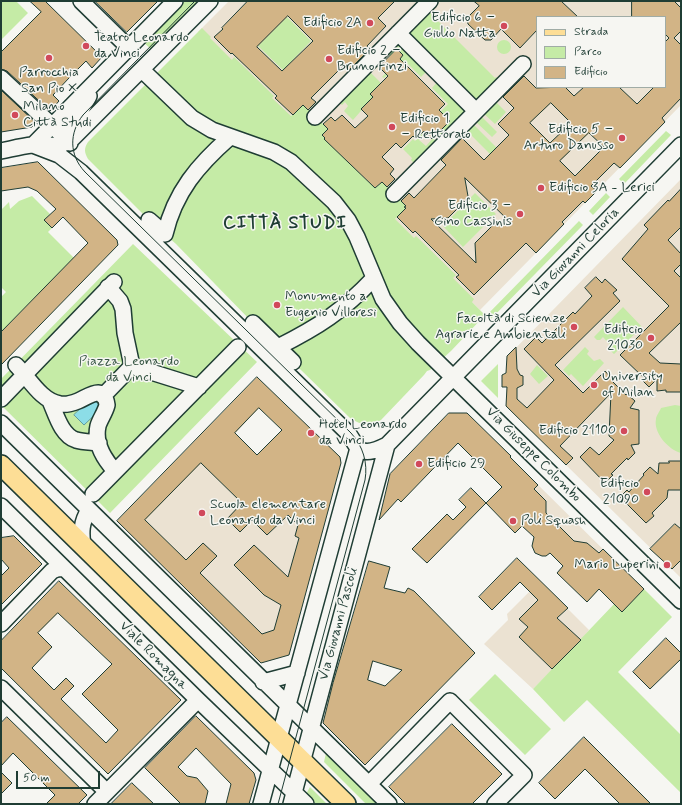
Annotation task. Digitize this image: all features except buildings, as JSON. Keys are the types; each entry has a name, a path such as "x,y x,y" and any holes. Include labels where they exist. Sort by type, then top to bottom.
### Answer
{"main road":[{"name":"Viale Romagna","path":"1,465 346,804"}],"street":[{"path":"81,1 129,48"},
{"path":"1,151 33,145 55,146 70,141 210,1"},
{"path":"316,117 430,1"},
{"path":"33,145 96,83 139,36 171,5"},
{"path":"398,33 476,111"},
{"path":"394,194 523,64"},
{"path":"33,145 59,156 81,172 348,433 358,448 362,451 370,451 387,445 453,377 400,323 383,299 366,257 348,220 334,202 291,162 274,152 250,142 230,137 212,130 192,118 142,70"},
{"path":"1,78 70,141"},
{"path":"81,172 72,156 70,141 73,125 96,83"},
{"path":"168,222 185,184 206,150 230,137"},
{"name":"Via Giovanni Celoria","path":"453,377 681,145"},
{"path":"253,324 287,351 305,334 359,300 374,278"},
{"path":"1,399 20,370 56,332 87,301 111,285 123,309 125,333 132,366"},
{"path":"93,494 238,347"},
{"path":"132,366 199,387"},
{"path":"102,396 132,366"},
{"path":"20,370 50,401 61,425 67,434 75,439 98,443"},
{"name":"Via Giuseppe Colombo","path":"453,377 681,601"},
{"path":"50,401 60,404 67,403 81,400 93,393 99,394 105,399 107,405 98,426 98,443 103,456 115,471"},
{"path":"1,423 263,682 389,804"},
{"name":"Via Giovanni Pascoli","path":"292,798 387,445"},
{"name":"Via Giovanni Pascoli","path":"261,804 289,706 358,448"},
{"name":"Viale Romagna","path":"1,506 8,523 64,568 271,770 292,798 306,804"},
{"path":"83,546 82,524 89,510"},
{"path":"1,624 52,571 64,568"},
{"path":"263,682 297,673"},
{"path":"1,688 106,792"},
{"path":"95,804 198,700"},
{"path":"368,784 450,701 524,775 495,804"}],"shaded area":[{"path":"229,1 681,1 681,105 480,310 394,225 394,220 405,209 394,194 382,182 375,188 371,186 324,139 322,135 328,129 306,107 302,105 289,118 198,32"},
{"name":"University of Milan","path":"681,179 681,578 506,406 507,357"},
{"name":"Scuola elementare Leonardo da Vinci","path":"210,425 300,516 295,631 289,655 261,663 117,521"},
{"path":"521,468 621,567 587,602 557,573 563,566 550,553 546,556 542,556 535,553 532,546 535,538 522,526 515,533 486,503"},
{"path":"540,581 589,630 533,689 484,644 508,620 507,614"}],"green space":[{"path":"1,1 16,1 28,13 1,40"},
{"path":"179,1 202,1 153,51 141,40"},
{"path":"427,9 495,78 496,77 501,81 476,107 402,34"},
{"path":"287,17 311,41 283,70 258,46"},
{"path":"202,28 232,60 234,57 274,96 272,98 291,116 303,105 306,107 328,129 322,135 325,139 361,175 375,188 382,182 406,206 406,208 395,219 414,238 416,236 456,275 453,278 474,299 472,302 485,315 451,351 427,371 381,420 373,424 365,424 350,418 87,157 85,150 88,142"},
{"path":"398,38 429,69 421,77 405,61 396,70 394,69 384,78 382,77 403,55 397,49 390,56 385,51"},
{"path":"504,40 509,42 511,47 509,52 504,54 499,52 497,47 499,42"},
{"path":"367,69 381,83 370,94 373,97 353,120 344,111 348,106 345,102 342,105 337,100"},
{"path":"440,79 472,111 442,141 436,135 450,121 444,115 419,140 426,146 433,138 439,144 417,166 411,160 412,158 403,149 413,139 415,141 441,115 439,113 448,104 432,88"},
{"path":"493,99 506,112 495,124 481,111"},
{"path":"480,115 497,132 492,137 475,121"},
{"path":"472,123 497,148 490,154 466,130"},
{"path":"666,131 671,135 624,184 619,179"},
{"path":"475,193 496,214 463,247 443,226"},
{"path":"606,193 610,197 593,215 589,211"},
{"path":"32,196 50,214 44,220 52,228 48,232 74,258 1,332 1,297 6,292 1,287 1,210 9,202 10,209 19,201"},
{"path":"579,221 583,225 490,320 486,316"},
{"name":"Piazza Leonardo da Vinci","path":"133,244 257,362 110,513 1,405 1,379"},
{"path":"623,307 642,327 614,354 608,348 610,345 603,337 600,340 597,340 594,337"},
{"path":"585,347 589,351 587,354 594,361 600,359 604,363 583,386 571,374 569,376 563,370"},
{"path":"498,364 498,398 481,381"},
{"path":"537,365 548,376 539,384 530,374"},
{"path":"675,405 681,406 681,453 667,445 659,435 656,424 656,418 661,408"},
{"path":"636,581 672,617 618,672 681,735 681,793 587,700 564,722 533,689"},
{"path":"495,674 551,729 525,755 469,700"},
{"path":"326,753 378,804 366,804 324,762"},
{"path":"310,787 327,804 316,804 306,794"}],"water":[{"path":"92,398 102,408 84,425 74,415"}],"tram line":[{"path":"195,1 83,115 75,129 73,144 76,158 85,172 351,433 359,443 364,455 366,467 365,480 278,804"}],"place":[{"name":"Edificio 2A","path":"370,23"},
{"name":"Edificio 6 – Giulio Natta","path":"504,26"},
{"name":"Teatro Leonardo da Vinci","path":"86,46"},
{"name":"Parrocchia San Pio X","path":"49,58"},
{"name":"Edificio 2 – Bruno Finzi","path":"329,59"},
{"name":"Milano Città Studi","path":"15,115"},
{"name":"Edificio 1 – Rettorato","path":"392,127"},
{"name":"Edificio 5 – Arturo Danusso","path":"622,138"},
{"name":"Edificio 3A - Lerici","path":"541,188"},
{"name":"Edificio 3 – Gino Cassinis","path":"520,214"},
{"name":"Monumento a Eugenio Villoresi","path":"277,305"},
{"name":"Facoltà di Scienze Agrarie e Ambientali","path":"574,327"},
{"name":"Edificio 21030","path":"651,338"},
{"name":"University of Milan","path":"594,385"},
{"name":"Edificio 21100","path":"624,431"},
{"name":"Hotel Leonardo da Vinci","path":"311,433"},
{"name":"Edificio 29","path":"419,464"},
{"name":"Edificio 21090","path":"647,492"},
{"name":"Scuola elementare Leonardo da Vinci","path":"202,513"},
{"name":"Poli Squash","path":"513,521"},
{"name":"Mario Luperini","path":"667,565"}],"district":[{"name":"CITTÀ STUDI","path":"285,224"}]}
